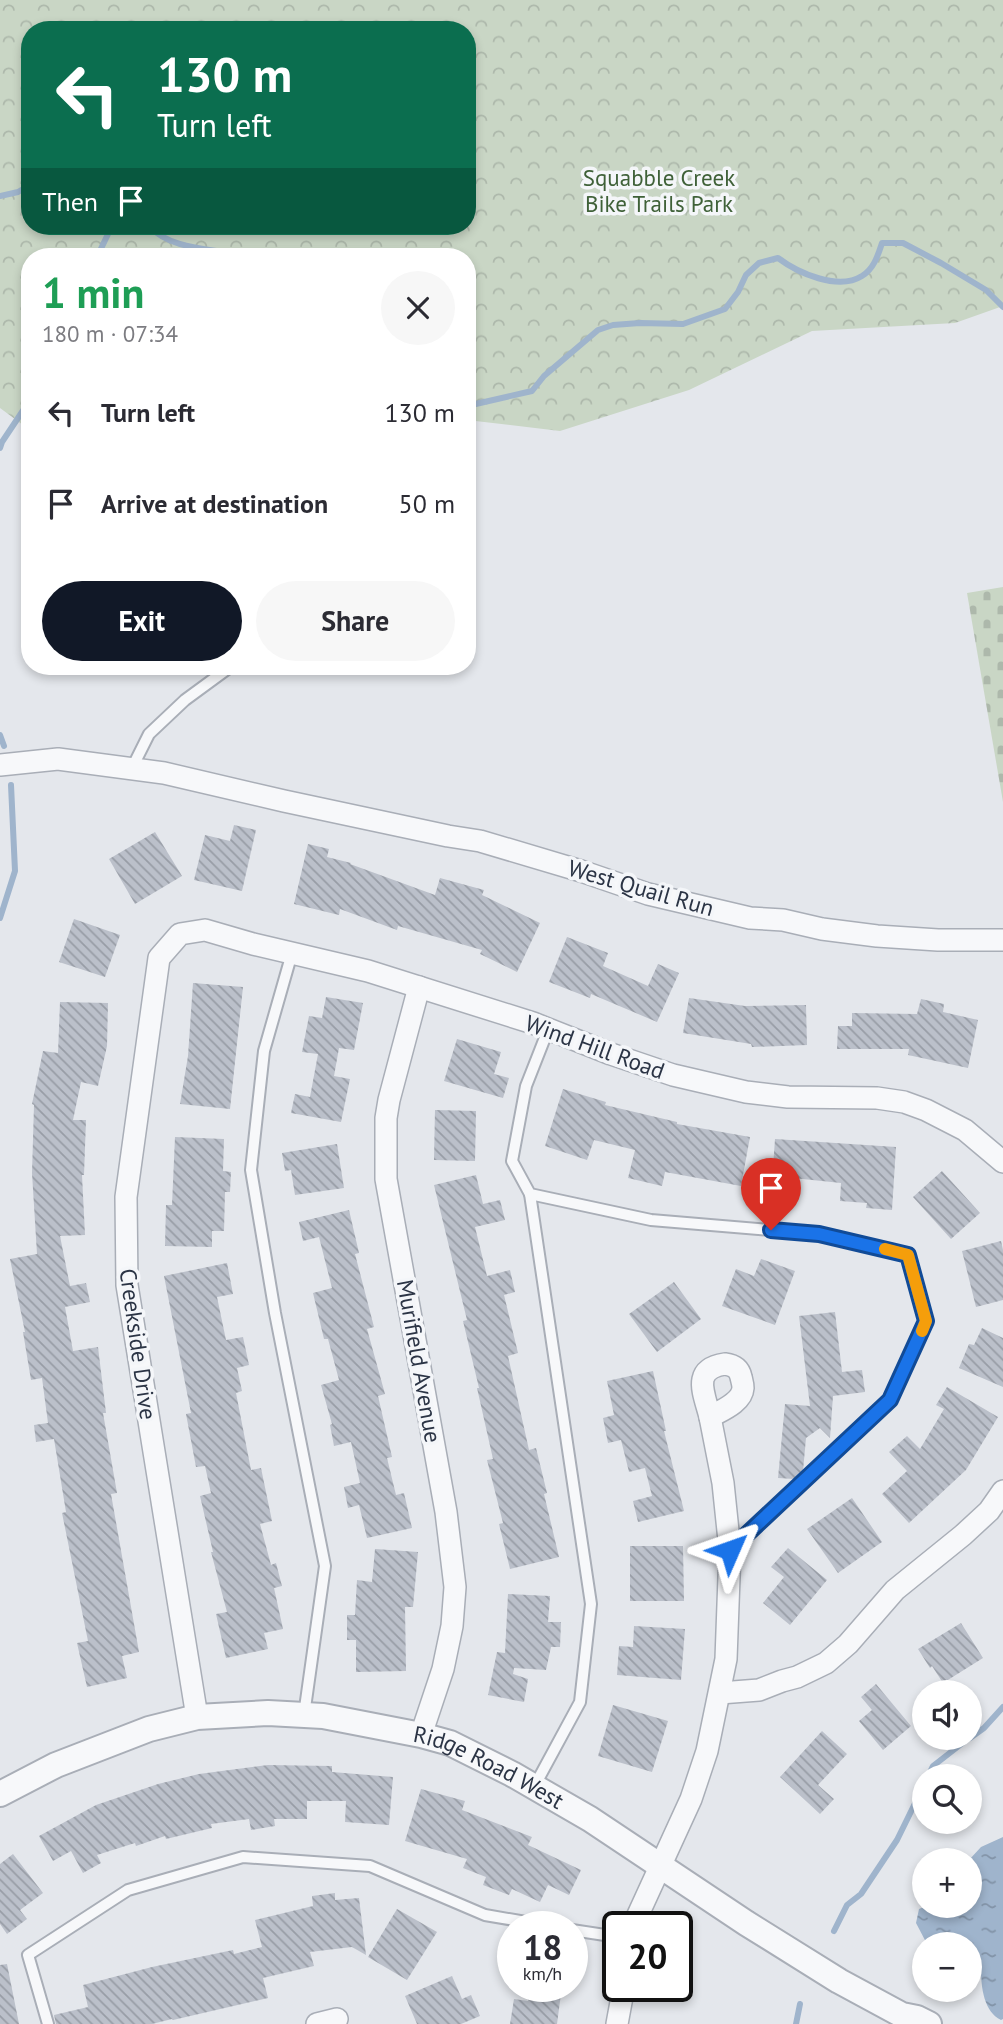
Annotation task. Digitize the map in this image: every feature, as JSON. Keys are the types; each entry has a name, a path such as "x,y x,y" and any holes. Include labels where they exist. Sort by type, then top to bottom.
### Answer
{"street":[{"name":"West Quail Run","path":"0,765 58,759 164,773 284,801 480,841 648,894 750,918 783,920 822,929 877,936 1003,940"},
{"name":"Wind Hill Road","path":"180,934 205,930 368,971 548,1030 673,1076 746,1092 788,1097 877,1098 904,1102 965,1130 1003,1162"},
{"name":"Creekside Drive","path":"180,934 159,958 126,1197 127,1284 197,1717"},
{"name":"Murifield Avenue","path":"419,987 389,1100 386,1118 386,1179 446,1512 455,1587 452,1626 443,1670 421,1735"},
{"path":"640,1911 691,1799 706,1751 726,1659 730,1550 723,1483 709,1417"},
{"path":"720,1693 759,1690 797,1677 826,1663 848,1644 895,1590 963,1535 989,1511 1003,1492"},
{"name":"Ridge Road West","path":"0,1794 56,1765 149,1729 197,1717 268,1713 323,1716 421,1735 450,1744 512,1774 590,1819 746,1923 839,1981 902,2015 929,2024"},
{"path":"617,2024 621,2002"}],"lane":[{"path":"132,768 149,734 185,700 219,675"},
{"path":"292,953 264,1051 251,1170 275,1313 325,1566 303,1715"},
{"path":"534,1787 580,1702 591,1604 530,1194 512,1161 526,1086 548,1030"},
{"path":"530,1194 651,1220 819,1234 908,1255 926,1321 890,1400 730,1550"},
{"path":"48,2024 28,1955 128,1890 243,1857 370,1866 485,1915 497,1917"}],"green space":[{"name":"Squabble Creek Bike Trails Park","path":"0,0 1003,0 1003,306 955,323 812,331 689,390 560,431 476,421 476,248 21,248 21,424 0,408"},
{"path":"1003,587 1003,802 967,593"}],"water":[{"path":"1003,1837 1001,2020 987,2005 983,1991 982,1932 921,1932 916,1923 917,1918 982,1918 981,1847"}],"building":[{"path":"234,825 256,830 242,891 194,880 205,835 230,841"},
{"path":"155,832 182,876 135,904 109,859"},
{"path":"308,844 329,849 327,857 351,863 435,895 440,878 484,890 482,895 540,923 517,972 480,954 482,950 398,926 397,930 340,909 339,915 294,904"},
{"path":"74,919 120,935 105,977 59,962"},
{"path":"567,937 608,953 603,966 648,986 658,964 679,973 657,1022 591,994 590,998 549,982"},
{"path":"193,983 243,987 230,1109 180,1104 188,1056"},
{"path":"326,997 363,1003 354,1050 339,1048 334,1076 350,1079 341,1122 291,1113 295,1094 310,1097 318,1054 302,1052 309,1016 322,1018"},
{"path":"689,998 745,1006 806,1005 807,1045 752,1047 751,1044 683,1033"},
{"path":"921,999 944,1004 943,1012 978,1020 968,1068 908,1055 909,1049 837,1049 838,1026 852,1026 852,1013 917,1014"},
{"path":"60,1002 108,1003 107,1046 98,1086 81,1082 73,1120 86,1120 82,1175 85,1235 60,1236 70,1286 86,1283 90,1302 65,1307 73,1351 98,1347 106,1413 103,1413 117,1493 111,1494 139,1652 122,1656 127,1678 87,1687 77,1643 88,1641 62,1513 66,1512 54,1439 36,1442 34,1425 48,1423 42,1378 31,1380 25,1332 10,1259 37,1254 32,1173 32,1104 43,1051 58,1053"},
{"path":"457,1039 501,1052 494,1074 509,1078 503,1098 444,1081"},
{"path":"563,1089 606,1102 605,1105 677,1124 750,1137 741,1186 665,1172 662,1186 628,1178 635,1150 594,1140 587,1160 545,1146"},
{"path":"435,1110 476,1111 475,1161 434,1160"},
{"path":"175,1137 224,1139 223,1171 231,1172 230,1192 225,1192 224,1231 212,1231 212,1247 165,1246 166,1205 172,1205"},
{"path":"775,1139 896,1147 892,1210 866,1208 867,1203 840,1201 841,1183 793,1178 792,1197 771,1196"},
{"path":"337,1144 344,1188 295,1195 291,1170 285,1171 282,1153"},
{"path":"942,1171 980,1213 951,1239 913,1197"},
{"path":"476,1175 483,1204 500,1200 505,1220 475,1227 487,1276 510,1270 515,1292 504,1295 518,1353 508,1356 529,1450 536,1448 559,1557 510,1569 499,1524 503,1523 487,1460 493,1459 463,1321 467,1320 434,1185"},
{"path":"349,1210 359,1253 355,1254 374,1327 367,1329 385,1394 378,1396 392,1457 387,1458 396,1495 404,1493 412,1528 367,1538 359,1505 348,1508 344,1487 360,1483 351,1442 334,1446 332,1424 321,1385 339,1380 328,1339 324,1339 313,1293 332,1288 319,1237 303,1241 299,1222"},
{"path":"1001,1241 1003,1300 976,1307 962,1251"},
{"path":"761,1259 795,1271 775,1325 722,1306 736,1269 754,1276"},
{"path":"227,1263 233,1294 217,1297 226,1340 243,1337 249,1365 237,1368 242,1391 236,1393 251,1470 261,1468 272,1521 260,1524 271,1565 276,1563 282,1586 274,1588 283,1629 264,1633 268,1649 226,1658 216,1614 227,1612 200,1496 211,1493 205,1466 196,1467 186,1414 191,1413 164,1276"},
{"path":"674,1282 701,1319 657,1352 629,1314"},
{"path":"835,1312 842,1372 862,1370 865,1392 833,1396 830,1438 820,1428 806,1438 803,1471 794,1479 778,1478 785,1404 810,1406 799,1316"},
{"path":"982,1328 1003,1338 1003,1387 959,1368 969,1344 974,1345"},
{"path":"653,1371 664,1431 684,1511 638,1522 633,1501 652,1496 645,1468 629,1472 621,1440 608,1443 603,1418 614,1415 607,1381"},
{"path":"947,1387 998,1417 966,1470 909,1523 882,1494 907,1471 889,1452 907,1436 920,1449 944,1409 936,1405"},
{"path":"852,1498 882,1542 838,1573 807,1529"},
{"path":"630,1546 683,1546 684,1601 630,1601"},
{"path":"788,1548 827,1580 790,1625 763,1603 784,1577 771,1567"},
{"path":"375,1549 418,1552 413,1607 405,1607 406,1671 356,1672 356,1640 347,1640 347,1615 355,1615 357,1580 372,1582"},
{"path":"508,1594 550,1596 548,1622 561,1622 560,1647 551,1647 546,1670 514,1668 513,1674 528,1679 524,1702 488,1695 497,1652 505,1653"},
{"path":"961,1623 983,1658 948,1680 941,1680 918,1649"},
{"path":"634,1626 685,1629 681,1680 617,1675 619,1646 633,1647"},
{"path":"876,1684 911,1726 883,1750 859,1721 872,1710 861,1697"},
{"path":"613,1705 668,1721 652,1772 598,1756"},
{"path":"822,1731 847,1754 818,1785 834,1799 820,1814 780,1777"},
{"path":"268,1765 332,1766 332,1772 393,1777 389,1825 345,1822 346,1801 307,1801 307,1819 274,1819 275,1826 251,1830 249,1819 211,1824 212,1828 166,1839 165,1836 136,1846 135,1843 97,1855 101,1863 83,1873 71,1851 53,1861 39,1836 96,1805 158,1784 199,1774"},
{"path":"421,1789 465,1801 462,1810 532,1837 528,1845 581,1870 569,1895 548,1885 540,1902 512,1889 509,1895 483,1885 486,1877 463,1868 467,1859 405,1841"},
{"path":"13,1854 43,1893 20,1910 27,1919 7,1934 0,1924 0,1864"},
{"path":"335,1893 335,1900 359,1898 366,1955 352,1947 310,1952 314,1966 263,1978 268,1998 173,2020 152,2024 56,2024 54,2015 88,2007 83,1985 152,1967 233,1950 234,1954 262,1947 255,1920 313,1906 312,1896"},
{"path":"397,1909 437,1932 407,1980 368,1957"},
{"path":"7,1964 19,2024 0,2024 0,1965"},
{"path":"452,1976 462,1999 471,1995 480,2016 461,2024 417,2024 405,1996"},
{"path":"514,2002 560,2002 557,2024 510,2024"}],"waterway":[{"path":"0,196 21,190"},
{"path":"101,248 108,235"},
{"path":"161,235 170,241 196,248"},
{"path":"476,404 532,391 544,376 598,330 613,325 640,323 683,324 725,309 738,292 746,275 759,263 778,258 807,274 842,282 862,276 870,270 882,243 903,243 986,290 1003,307"},
{"path":"0,448 21,414"},
{"path":"0,735 4,746"},
{"path":"0,918 15,871 11,785"},
{"path":"982,1729 1003,1707"},
{"path":"936,1764 954,1750"},
{"path":"834,1931 847,1905 861,1894 897,1840 912,1809"},
{"path":"796,2024 800,2004"}],"slow traffic":[{"path":"885,1249 908,1255 926,1321 922,1331"}],"route":[{"path":"730,1550 890,1400 926,1321 908,1255 819,1234 771,1230"}]}
